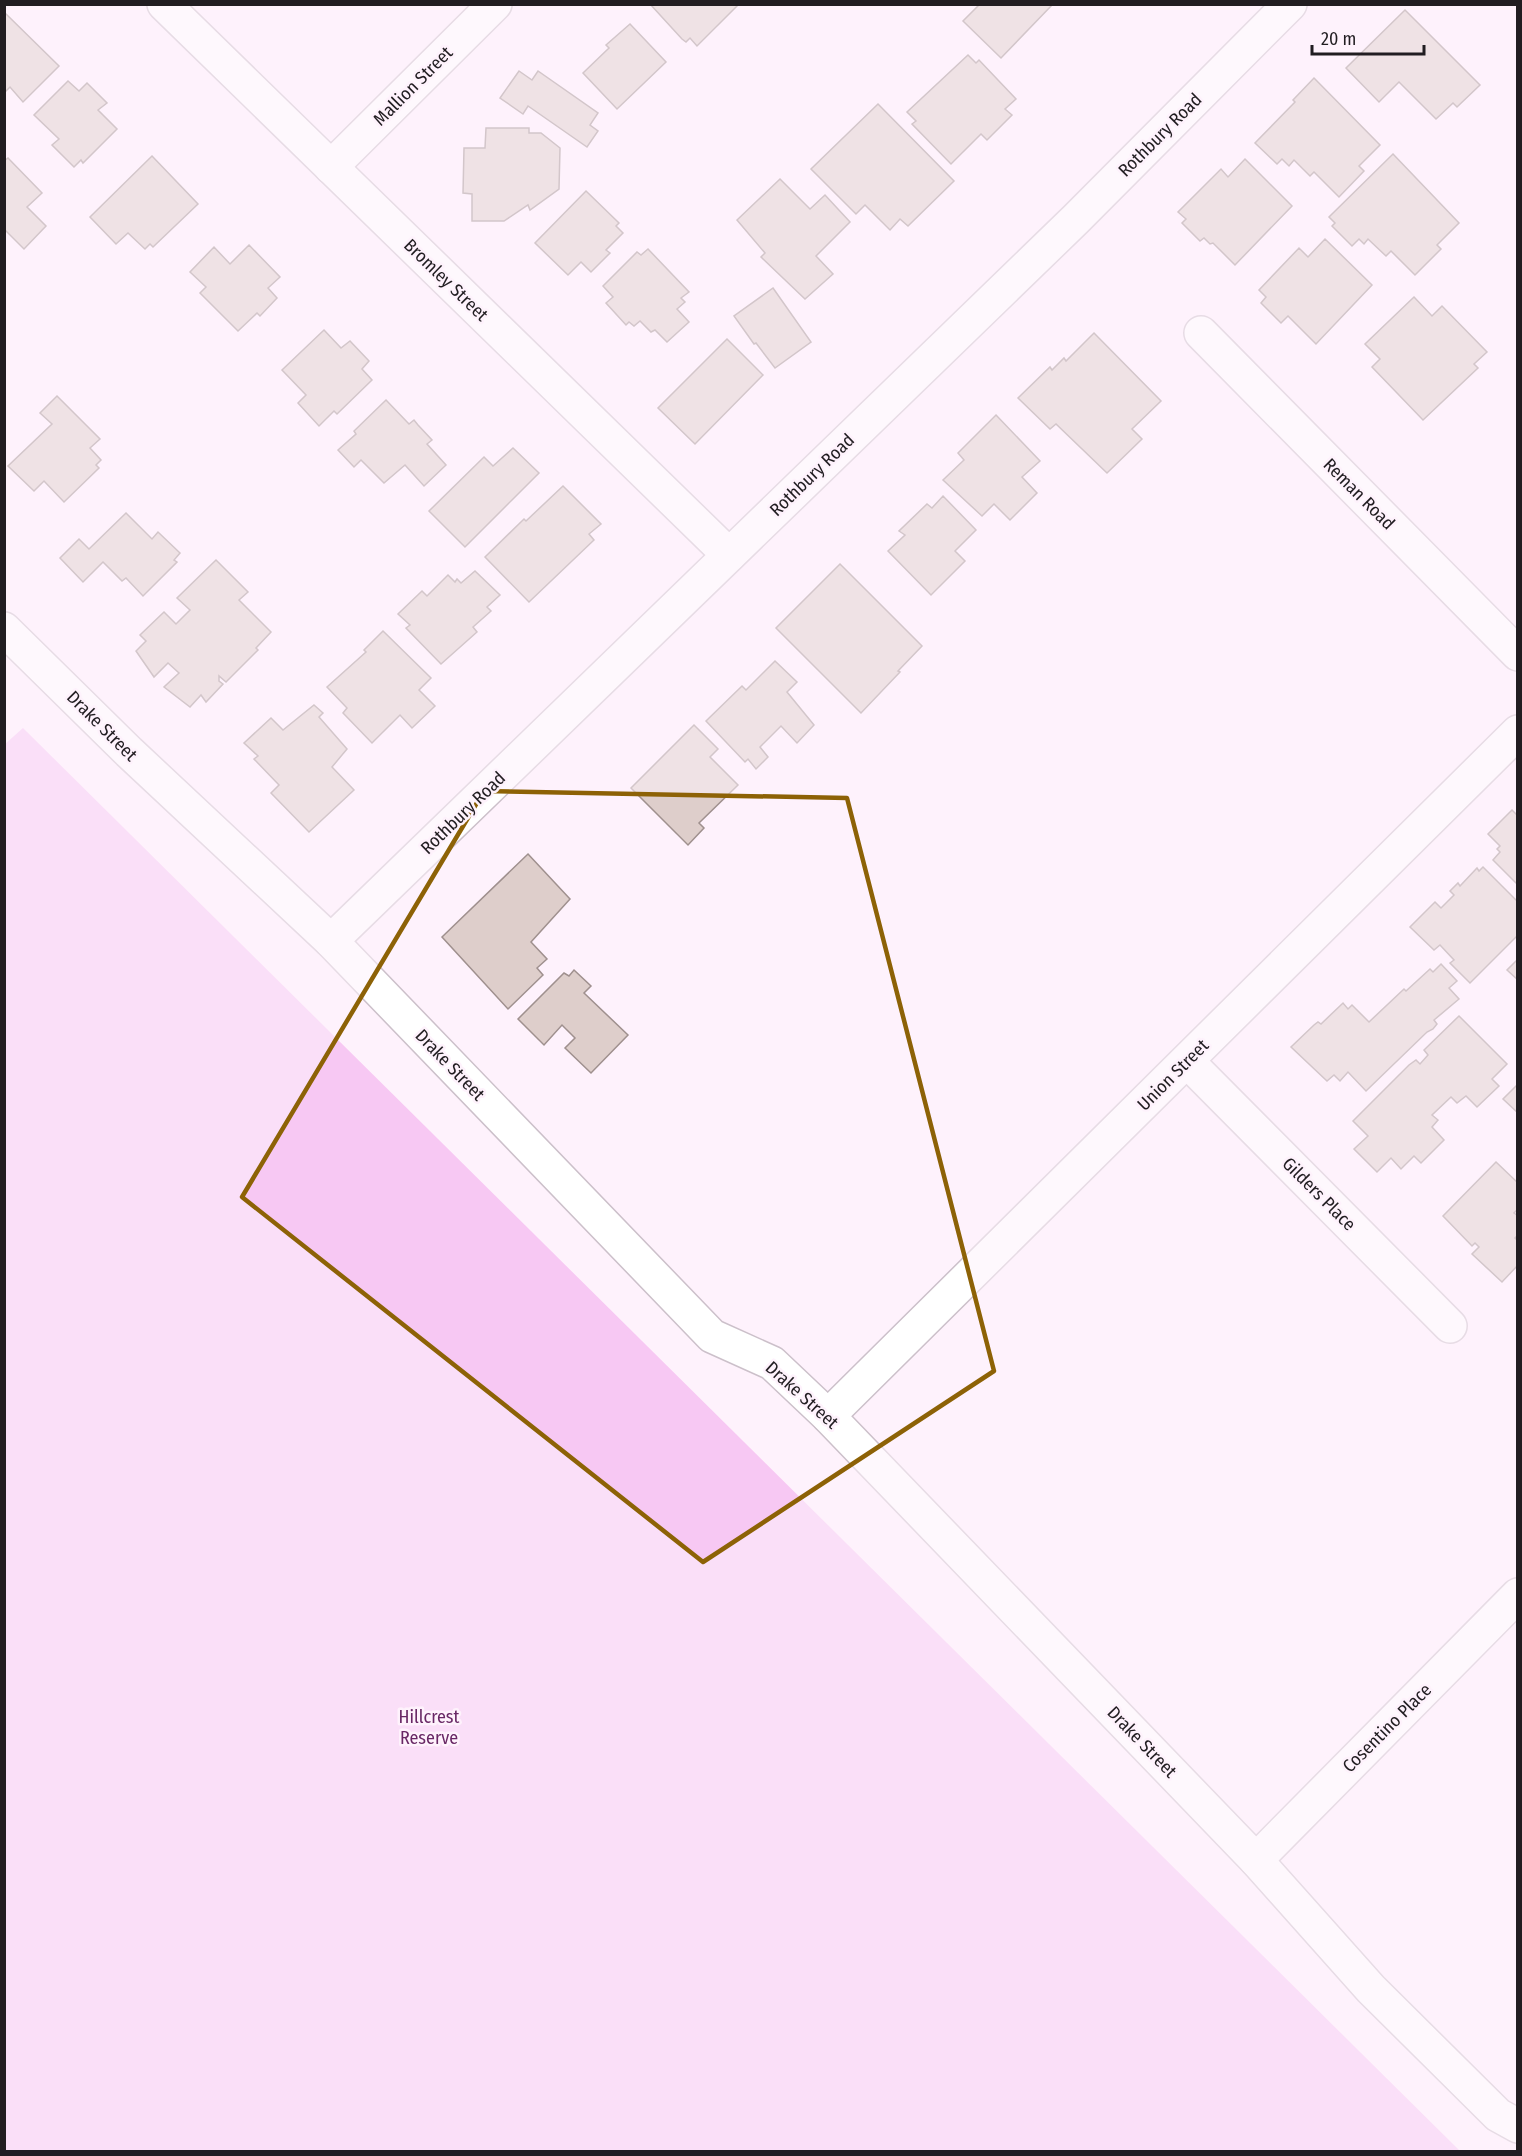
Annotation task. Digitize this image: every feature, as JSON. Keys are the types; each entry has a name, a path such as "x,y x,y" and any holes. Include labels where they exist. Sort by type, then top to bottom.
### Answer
{"street":[{"name":"Bromley Street","path":"164,4 729,555"},
{"name":"Mallion Street","path":"331,167 495,4"},
{"name":"Rothbury Road","path":"331,941 1076,219 1290,4"},
{"name":"Reman Road","path":"1201,333 1518,654"},
{"name":"Drake Street","path":"4,628 129,752 331,941 712,1336 772,1364 828,1416 1256,1860 1371,1989 1508,2120 1515,2151"},
{"name":"Union Street","path":"828,1416 1518,732"},
{"name":"Gilders Place","path":"1187,1061 1450,1326"},
{"name":"Cosentino Place","path":"1256,1860 1518,1595"}],"highlighted area":[{"path":"484,791 847,798 994,1371 703,1562 242,1197"}],"green space":[{"name":"Hillcrest Reserve","path":"23,728 1460,2151 5,2151 4,745"}],"building":[{"path":"650,4 739,4 697,46 690,38 686,42 682,39"},
{"path":"980,4 1053,4 1001,58 963,21"},
{"path":"1405,10 1480,85 1457,107 1453,103 1436,119 1399,82 1379,102 1346,68"},
{"path":"4,12 59,66 23,102 10,87 4,93"},
{"path":"630,24 666,62 617,109 583,73 609,48 606,45"},
{"path":"968,55 976,63 979,60 1016,99 1005,109 1012,115 987,140 981,134 951,164 912,124 916,121 907,112"},
{"path":"519,71 532,80 538,71 598,113 590,125 598,131 587,147 528,106 523,114 500,98"},
{"path":"1314,78 1380,145 1359,166 1364,171 1339,197 1314,172 1310,176 1294,160 1289,166 1282,159 1277,164 1255,143 1295,102 1293,100"},
{"path":"68,81 79,91 87,83 107,103 98,110 117,129 83,163 81,160 74,167 52,145 59,139 34,115"},
{"path":"878,104 954,181 908,226 900,219 890,230 865,205 856,214 811,169"},
{"path":"486,128 529,128 529,133 541,133 560,148 559,189 530,210 528,205 504,221 472,221 472,194 463,193 464,148 485,148"},
{"path":"1393,154 1459,223 1437,245 1441,249 1415,275 1391,251 1386,256 1368,239 1364,244 1359,239 1352,246 1332,226 1335,223 1329,217"},
{"path":"152,156 198,204 153,247 150,244 145,249 128,233 116,244 90,217"},
{"path":"8,158 42,193 27,207 46,226 24,249 4,229 4,161"},
{"path":"1245,159 1292,206 1235,265 1213,243 1210,244 1204,238 1200,241 1182,223 1186,219 1178,212 1221,169 1228,177"},
{"path":"780,179 810,209 825,195 850,222 816,256 833,274 805,299 761,257 765,253 737,220"},
{"path":"586,191 619,223 616,226 623,233 606,250 610,253 591,272 581,262 568,275 535,243"},
{"path":"1325,239 1372,285 1316,344 1288,316 1281,323 1261,303 1266,297 1259,290 1299,248 1308,257"},
{"path":"249,245 280,277 268,288 277,298 260,316 257,313 238,331 200,293 206,287 190,272 214,247 230,264"},
{"path":"648,249 689,292 681,298 685,302 677,309 689,322 667,342 655,330 651,332 640,321 634,326 629,322 626,325 606,303 613,297 603,286 637,252 641,255"},
{"path":"773,288 811,342 775,368 734,316"},
{"path":"1414,297 1432,316 1442,306 1487,352 1474,364 1478,368 1423,420 1372,367 1380,359 1365,344"},
{"path":"324,330 341,348 350,341 369,361 362,369 372,380 337,414 334,411 319,426 298,403 306,395 282,370"},
{"path":"1094,333 1161,401 1132,429 1142,439 1107,473 1056,424 1050,429 1018,398 1050,367 1052,370 1064,358 1066,361"},
{"path":"727,339 763,375 695,444 658,408"},
{"path":"57,396 100,439 90,448 101,460 96,465 99,468 64,502 44,481 34,491 8,466 52,424 40,413"},
{"path":"386,400 409,424 414,420 432,440 427,444 446,465 424,486 405,465 384,483 361,460 354,467 338,450 356,434 354,431"},
{"path":"996,415 1040,461 1022,477 1037,493 1010,520 994,504 982,516 943,480 964,460 958,453"},
{"path":"513,448 539,473 465,547 429,511 484,457 493,466"},
{"path":"563,486 601,524 589,534 594,540 529,602 485,557 524,519 526,521"},
{"path":"943,496 976,530 955,551 965,561 931,595 888,551 905,535 899,531 927,504 932,508"},
{"path":"126,513 152,539 158,532 180,553 174,560 177,562 143,596 126,578 122,581 103,562 83,582 60,558 79,539 89,549"},
{"path":"216,560 248,592 239,600 271,632 256,648 258,650 226,682 219,676 219,681 223,684 206,702 201,695 190,707 164,687 179,673 168,663 154,677 136,651 146,641 140,635 164,612 176,624 190,610 177,598"},
{"path":"840,564 922,646 861,713 776,628"},
{"path":"475,571 500,595 487,607 491,611 473,627 477,632 441,664 406,628 410,625 398,614 422,591 427,596 448,575 455,582 457,579 461,583"},
{"path":"383,631 431,678 419,690 435,706 412,728 400,715 372,743 343,713 347,708 327,687 366,652 364,650"},
{"path":"775,661 797,682 787,692 814,725 797,743 781,726 760,747 768,757 756,769 748,759 745,762 706,721 742,686 746,690"},
{"path":"314,705 323,713 319,717 347,749 332,767 354,790 309,832 271,793 279,785 254,759 258,756 244,743 271,718 283,730"},
{"path":"694,725 718,749 710,757 738,785 699,823 704,828 688,845 631,788"},
{"path":"1512,810 1518,816 1518,885 1493,860 1500,852 1497,849 1500,846 1488,834"},
{"path":"528,854 570,899 531,942 547,959 537,968 543,975 508,1009 442,937"},
{"path":"1483,867 1518,902 1518,935 1470,983 1450,963 1454,960 1440,945 1434,950 1410,927 1435,902 1441,908 1454,895 1450,891 1458,883 1460,886 1477,868 1479,871"},
{"path":"1518,959 1518,980 1507,970"},
{"path":"1441,964 1457,981 1449,988 1459,999 1434,1020 1437,1024 1433,1029 1427,1032 1366,1091 1348,1072 1340,1081 1334,1075 1327,1081 1291,1047 1314,1025 1318,1022 1321,1024 1343,1003 1348,1009 1352,1005 1369,1022 1404,989 1406,991 1430,969 1433,972"},
{"path":"574,970 591,986 584,993 628,1035 591,1073 565,1048 575,1038 562,1025 544,1045 518,1019 564,973 569,976"},
{"path":"1459,1016 1507,1064 1492,1079 1499,1086 1477,1107 1466,1096 1457,1103 1451,1097 1432,1115 1438,1120 1432,1127 1444,1140 1421,1163 1414,1156 1401,1169 1391,1158 1377,1172 1354,1149 1368,1136 1353,1121 1409,1065 1416,1060 1420,1064 1428,1055 1424,1050"},
{"path":"1518,1084 1518,1113 1503,1099"},
{"path":"1496,1162 1518,1183 1518,1209 1514,1213 1518,1216 1518,1235 1515,1238 1518,1241 1518,1265 1502,1282 1472,1254 1479,1247 1475,1243 1472,1246 1443,1216"}]}
